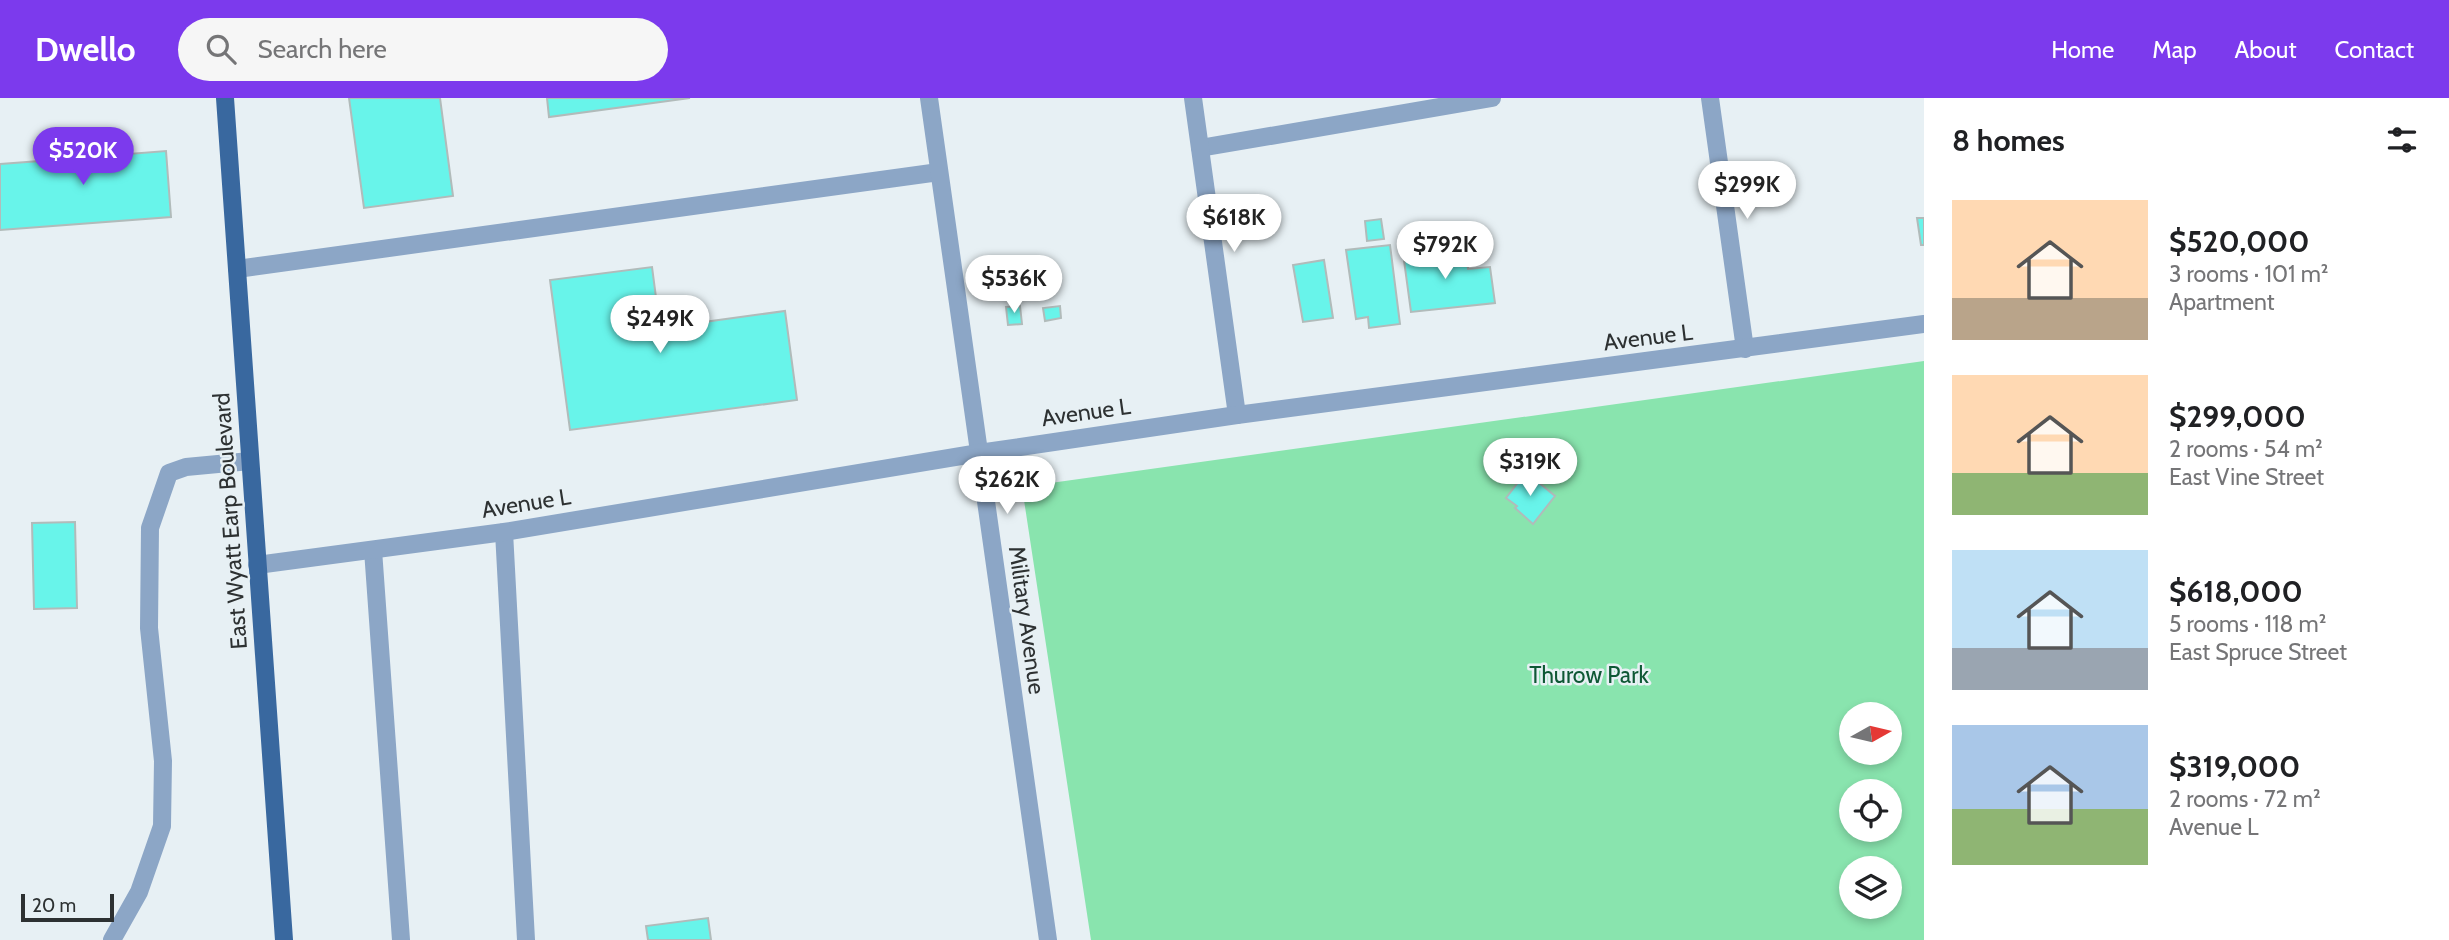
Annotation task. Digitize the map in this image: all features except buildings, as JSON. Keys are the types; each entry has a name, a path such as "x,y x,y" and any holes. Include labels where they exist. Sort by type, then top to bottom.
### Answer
{"main road":[{"name":"East Wyatt Earp Boulevard","path":"225,98 284,940"}],"street":[{"name":"Military Avenue","path":"929,98 1048,940"},
{"path":"1193,98 1237,415"},
{"path":"1200,148 1493,98"},
{"path":"1710,98 1745,349"},
{"path":"237,269 939,172"},
{"name":"Avenue L","path":"257,565 504,532 979,453 1237,415 1924,324"},
{"path":"112,940 139,892 163,826 163,761 149,628 150,528 169,473 186,467 250,461"},
{"path":"504,532 526,940"},
{"path":"373,550 401,940"}],"green space":[{"name":"Thurow Park","path":"1924,361 1924,940 1091,940 1022,487"}]}
